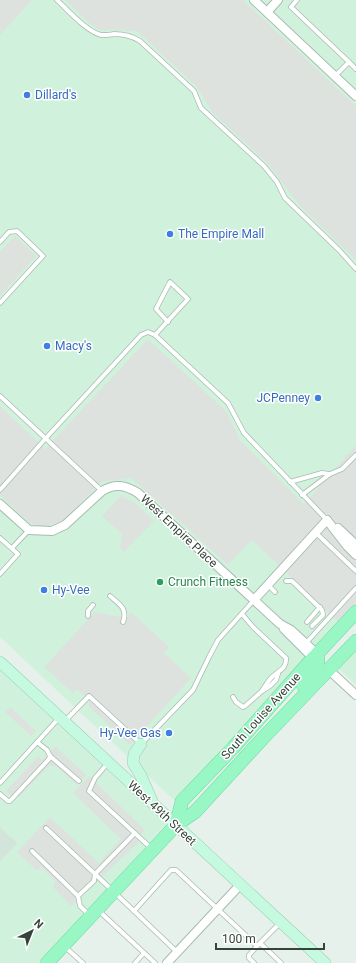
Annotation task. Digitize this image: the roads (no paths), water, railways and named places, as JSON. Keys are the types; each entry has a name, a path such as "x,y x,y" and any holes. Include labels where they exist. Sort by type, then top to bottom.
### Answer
{"main road":[{"name":"South Louise Avenue","path":"176,825 182,801 233,748 356,612"},
{"name":"South Louise Avenue","path":"47,963 176,825 195,812 279,721 356,641"},
{"path":"279,721 279,714 282,707 313,674 318,666 319,662 315,656"},
{"name":"West 49th Street","path":"0,662 281,922 320,961"},
{"path":"141,744 134,754 133,763 141,776 154,805"}],"street":[{"path":"267,12 278,0"},
{"path":"259,2 267,12 356,96"},
{"name":"West Empire Place","path":"29,530 52,531 65,525 102,491 113,486 126,487 138,493 280,624 286,632 315,656"},
{"path":"0,504 29,530"},
{"path":"254,600 328,520"},
{"path":"328,520 356,545"},
{"path":"328,520 347,546 356,555"},
{"name":"West Empire Place","path":"280,624 291,630 306,643 315,656"},
{"path":"329,670 356,695"},
{"path":"167,963 240,885"}],"lane":[{"path":"58,0 95,33 103,35 120,34 131,36 140,41 194,91 201,108 264,166 277,182 285,198 339,250 356,269"},
{"path":"298,0 291,7 356,69"},
{"path":"335,76 348,62"},
{"path":"0,242 10,232 17,231 43,256 0,303"},
{"path":"155,335 168,322 188,299 170,282 156,310 168,322"},
{"path":"0,490 141,335 148,332 155,335 228,403 244,433 302,495 328,520"},
{"path":"0,396 102,491"},
{"path":"302,495 330,474 342,469 356,455"},
{"path":"290,482 322,473 330,474"},
{"path":"12,548 29,530"},
{"path":"316,533 356,571"},
{"path":"0,538 18,554 0,574"},
{"path":"286,581 292,581 322,610 323,615 312,626"},
{"path":"268,585 275,592"},
{"path":"306,643 356,588"},
{"path":"110,596 125,610 125,615 122,622"},
{"path":"0,783 37,742 88,696 141,744 193,690 218,640 254,600"},
{"path":"88,616 88,611 93,605"},
{"path":"307,622 320,607"},
{"path":"233,697 236,702 243,707 249,704 272,676 278,674 287,663 286,658 253,627 242,614"},
{"path":"37,742 47,750 50,756 79,781"},
{"path":"0,794 10,801 50,756"},
{"path":"109,763 95,778 89,791 153,850"},
{"path":"46,828 177,952"},
{"path":"78,896 94,881 94,874 135,833"},
{"path":"32,851 78,896 80,906 94,913 155,963"},
{"path":"134,911 171,870 176,870 217,909 281,963"},
{"path":"254,963 249,958 249,955 281,922"},
{"path":"63,946 83,963"},
{"path":"135,963 144,953"}],"place":[{"name":"Dillard's","path":"27,95"},
{"name":"The Empire Mall","path":"170,234"},
{"name":"Macy's","path":"47,346"},
{"name":"JCPenney","path":"318,398"},
{"name":"Crunch Fitness","path":"160,582"},
{"name":"Hy-Vee","path":"44,590"},
{"name":"Hy-Vee Gas","path":"169,733"}]}
